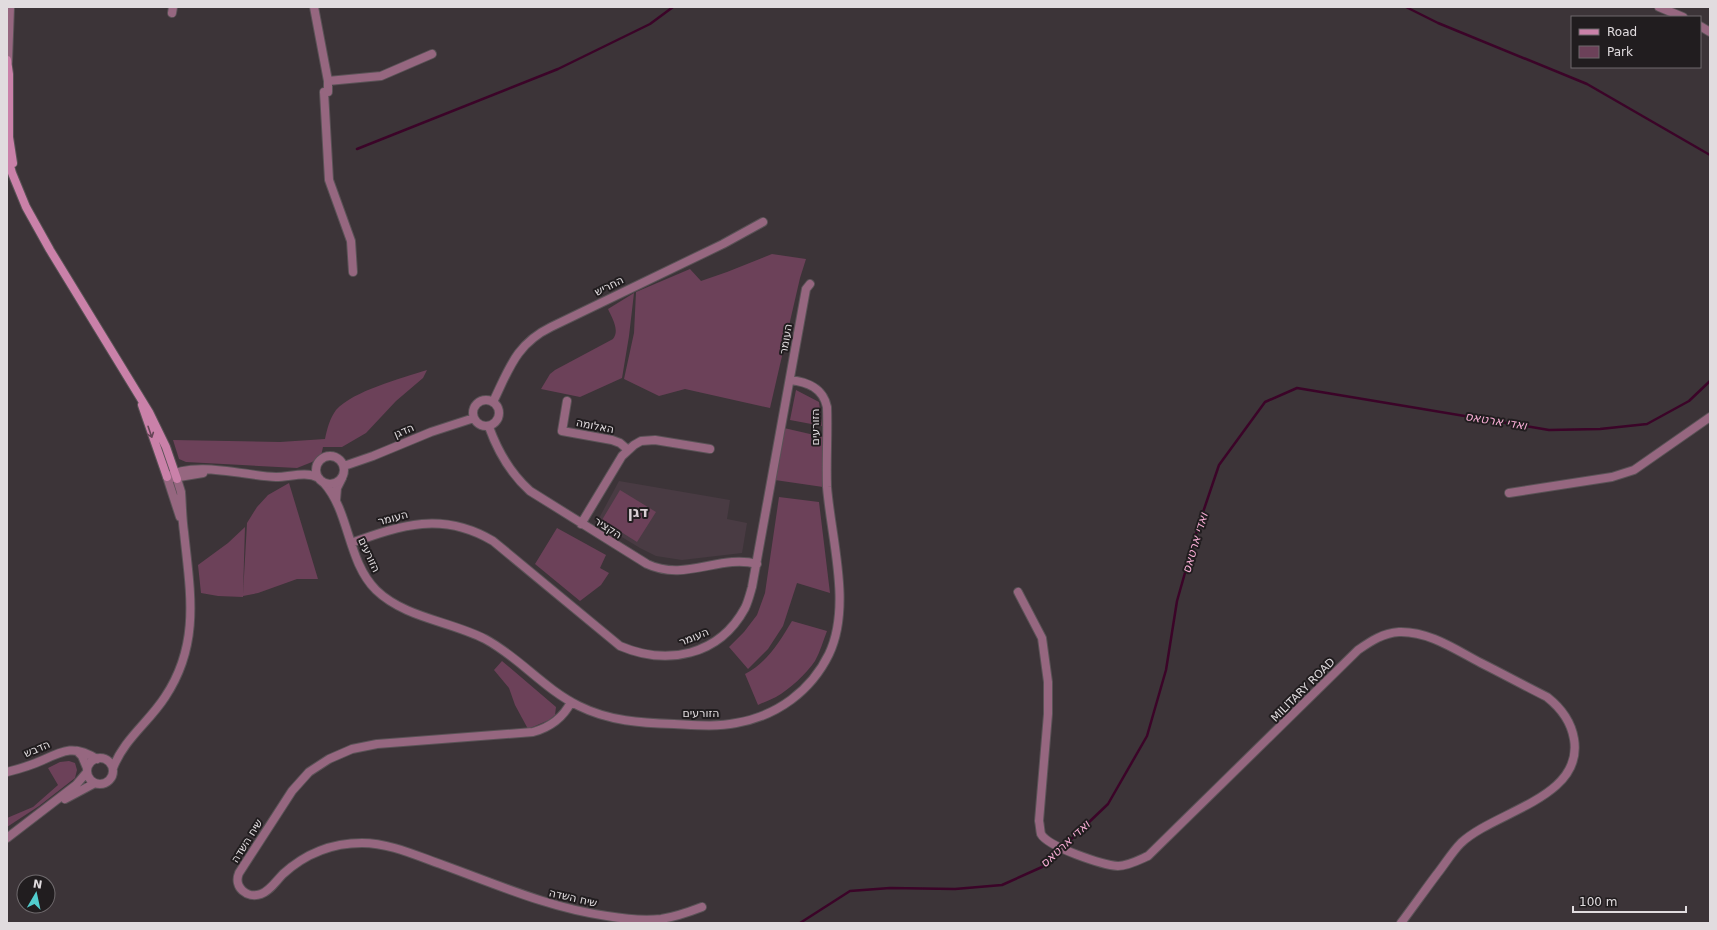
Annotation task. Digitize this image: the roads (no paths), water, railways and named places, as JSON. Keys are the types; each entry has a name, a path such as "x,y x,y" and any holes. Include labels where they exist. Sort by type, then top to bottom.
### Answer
{"main road":[{"path":"7,60 9,67 9,137 19,191"},
{"path":"7,155 19,191 50,250 156,424 176,475"},
{"path":"138,395 167,477"}],"street":[{"path":"7,60 10,7"},
{"path":"314,7 328,80 328,92 324,92 329,180 351,242 353,272"},
{"path":"1660,7 1681,16"},
{"path":"1701,27 1710,32"},
{"path":"328,80 381,76 432,54"},
{"name":"החריש","path":"493,402 517,354 526,342 538,334 723,244 763,222"},
{"name":"העומר","path":"351,543 391,529 420,523 446,523 470,529 503,549 620,646 653,656 671,656 689,653 706,646 722,636 735,623 746,607 752,587 806,288 810,284"},
{"name":"הזורעים","path":"321,480 337,505 360,568 377,590 388,599 409,610 466,630 485,639 502,650 550,688 571,702 597,714 634,722 714,725 736,723 756,718 775,710 787,703 808,686 820,670 830,652 840,611 839,588 827,478 827,407 823,395 816,388 801,382 790,380"},
{"path":"486,400 493,402 498,407 500,416 496,423 489,426 478,424 474,418 474,409 478,403 486,400"},
{"name":"האלומה","path":"567,401 562,431 612,440 620,443 627,450"},
{"path":"1510,493 1612,477 1634,470 1710,417"},
{"name":"הדגן","path":"344,466 373,456 431,432 474,418"},
{"name":"הקציר","path":"489,426 500,454 517,478 538,496 643,562 659,569 680,571 737,562 756,564"},
{"path":"581,524 627,450 637,443 650,440 710,449"},
{"path":"300,475 326,457 332,456 340,460 344,466 344,472 337,491 337,505"},
{"path":"319,462 316,470 321,480"},
{"path":"184,531 167,477 196,470 212,470 275,477 310,475 332,484 342,478"},
{"path":"76,751 82,756 90,779 95,783 102,784 108,782 112,777 113,768 124,746 165,697 180,671 189,637 191,605 189,565 184,531 182,499 176,475"},
{"name":"MILITARY ROAD","path":"1018,592 1042,638 1048,682 1048,714 1039,821 1041,833 1047,840 1086,859 1118,866 1132,863 1148,856 1358,650 1371,641 1384,635 1398,632 1422,634 1547,697 1554,703 1565,715 1573,728 1575,758 1569,772 1550,792 1491,823 1462,842 1401,923"},
{"name":"שיח השדה","path":"571,702 558,720 533,732 377,744 352,749 328,759 309,772 292,791 239,873 237,880 238,887 248,894 262,894 293,865 316,852 341,844 365,843 399,849 536,900 583,913 626,919 650,920 671,917 702,907"},
{"path":"7,838 76,785 91,762 124,746"},
{"name":"הדבש","path":"7,772 30,765 63,750 76,751 99,758"},
{"path":"99,758 108,761 113,768"},
{"path":"21,828 74,794 95,783"}],"waterway":[{"path":"357,149 558,69 650,24 673,7"},
{"path":"1406,7 1438,23 1587,84 1710,155"},
{"name":"ואדי ארטאס","path":"800,923 850,891 890,888 955,889 1002,885 1042,867 1108,804 1147,736 1166,670 1177,601 1198,527 1219,465 1265,402 1297,388 1549,430 1600,429 1647,424 1689,401 1710,381"}],"district":[{"name":"דגן","path":"638,512"}]}
